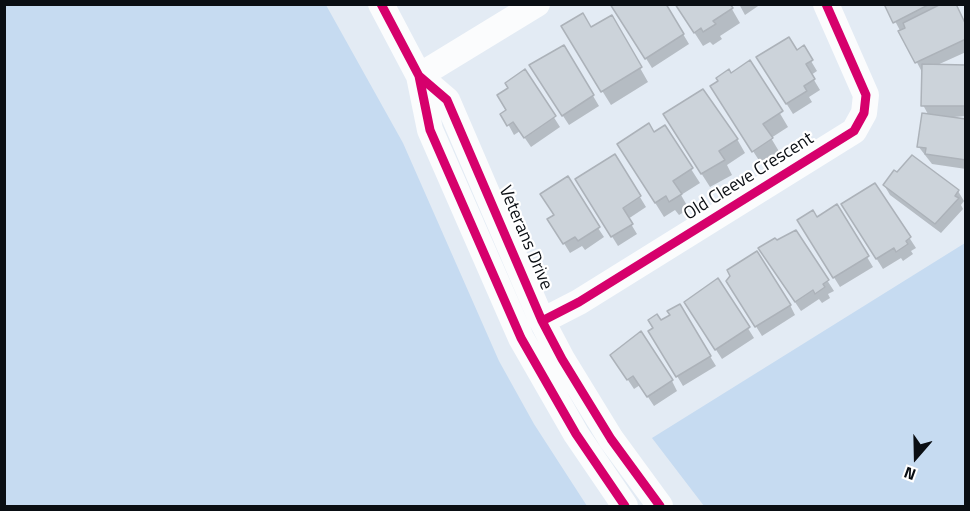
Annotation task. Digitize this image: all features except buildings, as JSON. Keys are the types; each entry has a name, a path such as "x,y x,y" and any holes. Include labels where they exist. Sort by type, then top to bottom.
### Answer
{"street":[{"name":"Veterans Drive","path":"381,4 419,76 430,130 520,338 576,434 625,507"},
{"path":"419,76 537,4"},
{"name":"Old Cleeve Crescent","path":"542,321 579,302 854,131 864,113 866,95 826,4"},
{"name":"Veterans Drive","path":"419,76 447,100 542,321 611,439 660,507"}],"shaded area":[{"path":"5,4 326,5 403,143 499,361 534,424 587,506 5,506"},
{"path":"965,243 965,506 704,506 652,438"}],"cycle path":[{"path":"381,4 419,76 430,130 521,338 576,434 625,506"},
{"path":"542,321 579,302 854,131 864,113 866,95 826,4"},
{"path":"419,76 447,100 542,321 562,359 611,439 660,506"}]}
